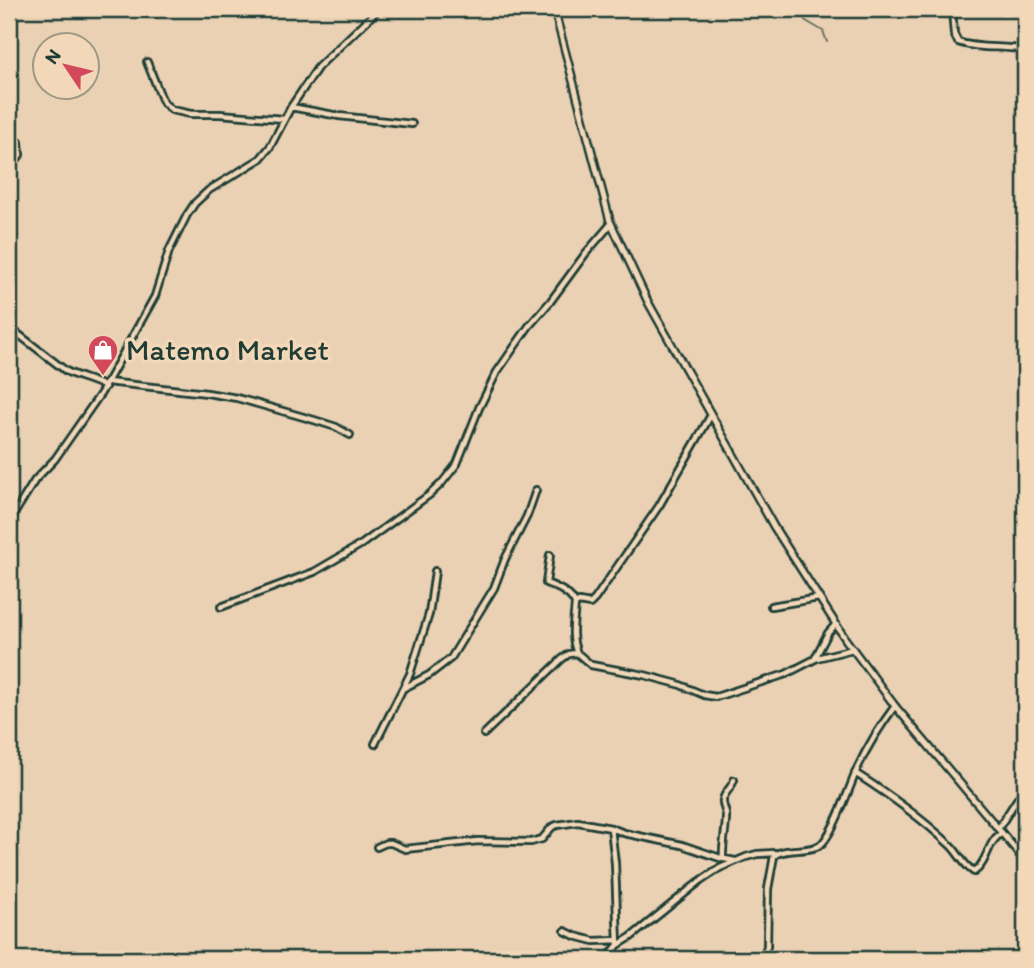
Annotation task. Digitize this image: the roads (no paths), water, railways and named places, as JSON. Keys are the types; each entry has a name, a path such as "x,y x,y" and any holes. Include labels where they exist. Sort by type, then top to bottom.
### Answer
{"street":[{"path":"9,522 35,480 55,459 106,385 155,296 169,251 195,203 209,190 260,159 318,68 379,9"},
{"path":"554,9 611,224 648,302 774,527 818,598 930,751 1025,863"},
{"path":"952,9 955,38 960,44 1025,50"},
{"path":"147,62 164,103 172,110 191,114 284,119"},
{"path":"291,107 339,116 412,124"},
{"path":"9,134 19,142 20,152 19,158 10,167 9,176"},
{"path":"221,607 314,572 362,544 441,484 457,464 479,408 497,372 529,326 611,224"},
{"path":"9,327 66,371 83,379 106,385 237,398 336,427 350,435"},
{"path":"575,604 593,603 659,506 711,415"},
{"path":"404,688 429,675 451,658 494,588 536,490"},
{"path":"550,555 545,583 573,598 574,646 577,653 591,665 644,675 716,697 786,674 815,659 853,649"},
{"path":"375,744 404,688 417,654 429,614 435,571"},
{"path":"771,606 818,598"},
{"path":"815,659 828,633 836,624"},
{"path":"484,734 569,654 574,646"},
{"path":"569,654 577,653"},
{"path":"565,931 594,941 624,942 699,882 735,861 757,854 816,846 824,842 872,740 895,706"},
{"path":"855,773 901,803 948,842 974,872 984,862 995,836 1025,787"},
{"path":"723,859 727,814 723,799 734,780"},
{"path":"377,847 386,843 405,849 478,841 531,842 542,839 552,827 578,822 682,845 735,861"},
{"path":"607,959 617,943 615,863 611,828"},
{"path":"763,959 767,946 768,888 776,853"}],"waterway":[{"path":"796,9 806,21 823,31 827,42"}],"place":[{"name":"Matemo Market","path":"103,377"}]}
